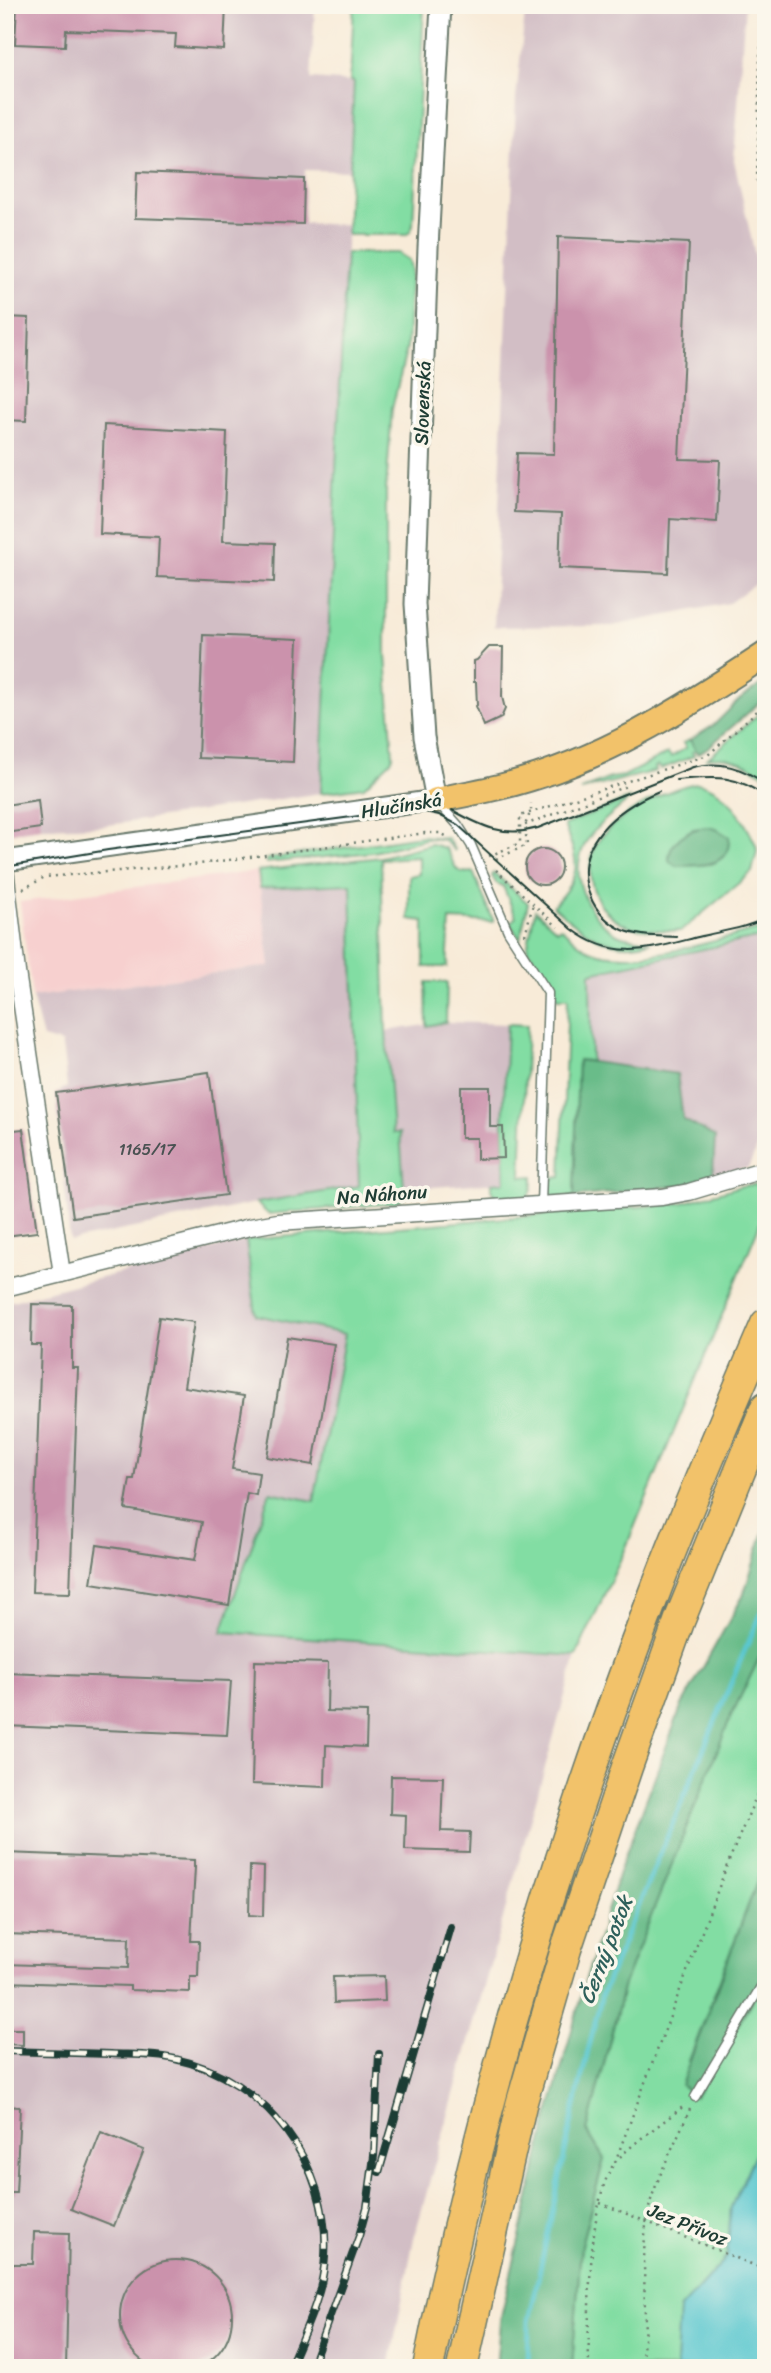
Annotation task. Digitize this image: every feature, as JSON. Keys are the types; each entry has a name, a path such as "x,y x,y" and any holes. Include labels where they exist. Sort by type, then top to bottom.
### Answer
{"highway":[{"path":"428,2368 489,2102 537,1933 600,1742 652,1599 766,1324"},
{"path":"462,2368 521,2105 566,1949 680,1619 766,1407"}],"main road":[{"name":"Hlučínská","path":"436,800 505,785 599,752 673,714 766,653"}],"street":[{"name":"Slovenská","path":"436,800 424,737 415,604 428,247 441,5"},
{"name":"Hlučínská","path":"5,861 436,800"},
{"path":"5,868 17,972 62,1274"},
{"name":"Na Náhonu","path":"5,1288 278,1222 662,1197 689,1192 764,1167"}],"lane":[{"path":"436,800 471,845 503,923 547,988 549,997 541,1205"},
{"path":"695,2096 766,1978"}],"path":[{"path":"764,5 757,180 766,218"},
{"path":"477,860 520,843 520,816 708,755 766,703"},
{"path":"525,825 629,785"},
{"path":"496,859 527,845 525,825 531,811 531,803"},
{"path":"531,811 538,820"},
{"path":"16,892 45,877 192,865 425,833 440,832 451,839"},
{"path":"490,864 558,927"},
{"path":"519,948 523,944 533,904"},
{"path":"589,2368 588,2315 596,2213 728,1863 766,1773"},
{"path":"615,2162 695,2096"},
{"path":"640,2368 645,2346 645,2248 651,2200 695,2096"},
{"name":"Jez Přívoz","path":"600,2203 766,2270"}],"shaded area":[{"path":"5,5 315,5 311,79 354,82 350,171 305,170 304,223 347,225 321,793 102,826 41,828 5,833"},
{"path":"526,5 745,5 734,160 766,297 766,576 729,603 612,626 494,627 516,98"},
{"path":"258,871 270,966 32,997 20,902"},
{"path":"351,884 359,1186 256,1203 70,1241 56,1093 67,1087 63,1052 61,1043 43,1038 32,997 270,966 260,888"},
{"path":"766,936 766,1128 748,1168 713,1173 715,1137 683,1119 677,1074 591,1061 589,973"},
{"path":"446,1022 507,1024 503,1127 505,1182 404,1189 400,1134 393,1134 386,1031"},
{"path":"246,1240 256,1315 345,1334 314,1502 222,1632 576,1656 414,2238 389,2368 5,2368 5,1303"}],"green space":[{"path":"354,5 424,5 413,225 405,235 347,235 354,82 350,81"},
{"path":"346,253 398,253 409,260 411,269 407,347 392,409 386,491 386,655 393,756 364,787 321,793"},
{"path":"766,681 766,697 698,754 690,740 714,725 739,700"},
{"path":"766,708 766,776 738,761 724,757 708,758"},
{"path":"690,740 698,754 692,752 694,756 661,769 659,766 655,767 656,771 581,790 610,778 624,776 668,753 671,757 686,748 683,743"},
{"path":"697,783 708,786 733,806 756,845 752,872 681,931 626,925 606,911 596,896 590,867 596,845 608,830 631,812 659,796","holes":["693,829 716,829 729,837 716,862 676,866 686,833"]},
{"path":"631,798 589,837 580,857 579,870 584,895 597,917 617,934 649,942 621,945 585,931 553,906 574,876 575,859 564,825"},
{"path":"708,827 729,837 725,855 703,865 676,866 669,861 672,847 681,837"},
{"path":"421,836 447,838 455,851 444,840 430,838 374,852 266,863 266,859"},
{"path":"431,844 445,848 460,872 473,872 494,922 450,920 447,967 424,967 424,921 409,919 409,876 419,874 419,857 381,859 386,1031 393,1133 400,1133 404,1188 410,1188 406,1197 395,1203 268,1214 256,1203 359,1186 351,884 260,888 258,871 381,857"},
{"path":"494,873 528,903 520,940 510,923 516,917 503,886 496,883 492,876"},
{"path":"535,910 557,930 560,927 586,948 608,955 628,956 673,951 766,926 766,936 590,973 591,1061 578,1060 574,1197 554,1197 548,1189 549,1178 561,1177 568,998 557,998 554,985 527,949"},
{"path":"426,982 447,982 446,1022 427,1026"},
{"path":"507,1024 527,1025 521,1177 533,1176 533,1186 528,1197 519,1200 496,1200 491,1189 492,1183 505,1182 503,1127"},
{"path":"578,1060 677,1074 683,1119 715,1137 713,1173 685,1185 574,1197"},
{"path":"766,1183 766,1209 624,1552 576,1656 222,1632 270,1492 314,1501 345,1334 256,1315 246,1240 682,1203 741,1186"},
{"path":"766,1525 766,1644 731,1716 624,1984 587,2131 604,2159 581,2245 572,2368 496,2368 500,2321 546,2125 584,1985 620,1869 682,1705 743,1596"},
{"path":"766,1644 766,1858 688,2063 766,1978 766,2130 731,2207 727,2257 679,2310 676,2368 572,2368 581,2245 604,2159 587,2131 624,1984 731,1716"},
{"path":"766,1858 766,1978 695,2097 681,2085"}],"water":[{"path":"766,2130 766,2368 676,2368 679,2310 727,2257 731,2207"}],"building":[{"path":"17,5 226,5 224,50 175,47 176,34 66,30 65,46 15,44"},
{"path":"137,172 304,179 303,224 135,218"},
{"path":"558,237 689,243 679,459 720,460 717,522 670,519 668,573 559,568 561,514 514,512 517,453 554,454"},
{"path":"5,317 29,318 26,421 5,420"},
{"path":"104,425 227,432 223,541 275,543 274,582 157,577 159,537 100,534"},
{"path":"203,635 298,639 293,762 198,758"},
{"path":"489,647 503,647 502,697 505,709 501,718 484,726 476,706 474,661"},
{"path":"38,800 41,828 5,833 5,805"},
{"path":"543,849 556,854 561,867 556,880 543,885 530,880 525,867 530,854"},
{"path":"209,1072 226,1195 73,1217 56,1093"},
{"path":"461,1087 490,1087 490,1127 503,1127 504,1158 477,1159 477,1138 461,1138"},
{"path":"23,1129 37,1232 5,1236 5,1131"},
{"path":"32,1304 72,1305 72,1368 78,1368 70,1593 32,1592 41,1345 31,1345"},
{"path":"159,1317 194,1322 184,1387 244,1396 232,1469 259,1473 256,1495 247,1493 229,1605 91,1583 97,1545 195,1560 202,1522 125,1509 130,1479 134,1479"},
{"path":"287,1337 334,1344 313,1465 267,1457"},
{"path":"255,1661 328,1663 327,1711 367,1712 366,1747 326,1745 325,1787 252,1784"},
{"path":"5,1673 231,1681 227,1735 5,1726"},
{"path":"391,1776 443,1777 441,1831 470,1832 469,1852 405,1850 406,1815 390,1814"},
{"path":"5,1853 194,1860 191,1941 199,1941 198,1977 190,1977 190,1992 130,1990 130,1986 5,1982 5,1964 128,1968 129,1938 5,1934"},
{"path":"250,1866 264,1867 263,1916 249,1915"},
{"path":"384,1976 385,2001 334,2003 333,1977"},
{"path":"5,2029 23,2029 23,2045 5,2044"},
{"path":"5,2106 20,2107 16,2193 5,2193"},
{"path":"101,2132 144,2150 114,2226 71,2209"},
{"path":"34,2232 69,2233 66,2368 5,2368 5,2264 33,2264"},
{"path":"176,2260 197,2264 216,2276 228,2295 232,2316 228,2337 216,2356 197,2368 176,2372 155,2368 136,2356 124,2337 120,2316 124,2295 136,2276 155,2264"}],"waterway":[{"name":"Černý potok","path":"528,2368 529,2321 602,1994 766,1603"}],"tram line":[{"path":"452,810 493,829 514,832 538,828 703,765 731,767 766,784"},
{"path":"676,780 723,778 744,784 766,797"},
{"path":"659,791 628,807 601,831 586,860 585,878 590,896 599,912 612,924 636,934 677,937"},
{"path":"5,867 108,850 411,809 439,815 458,825 572,929 588,940 604,946 635,950 651,948 742,927 766,918"}],"railway":[{"path":"379,2172 451,1927"},
{"path":"5,2051 143,2055 175,2059 208,2069 237,2085 264,2106 286,2131 304,2159 317,2190 324,2223 325,2257 321,2286 289,2368"},
{"path":"311,2368 367,2207 374,2156 379,2054"}]}
